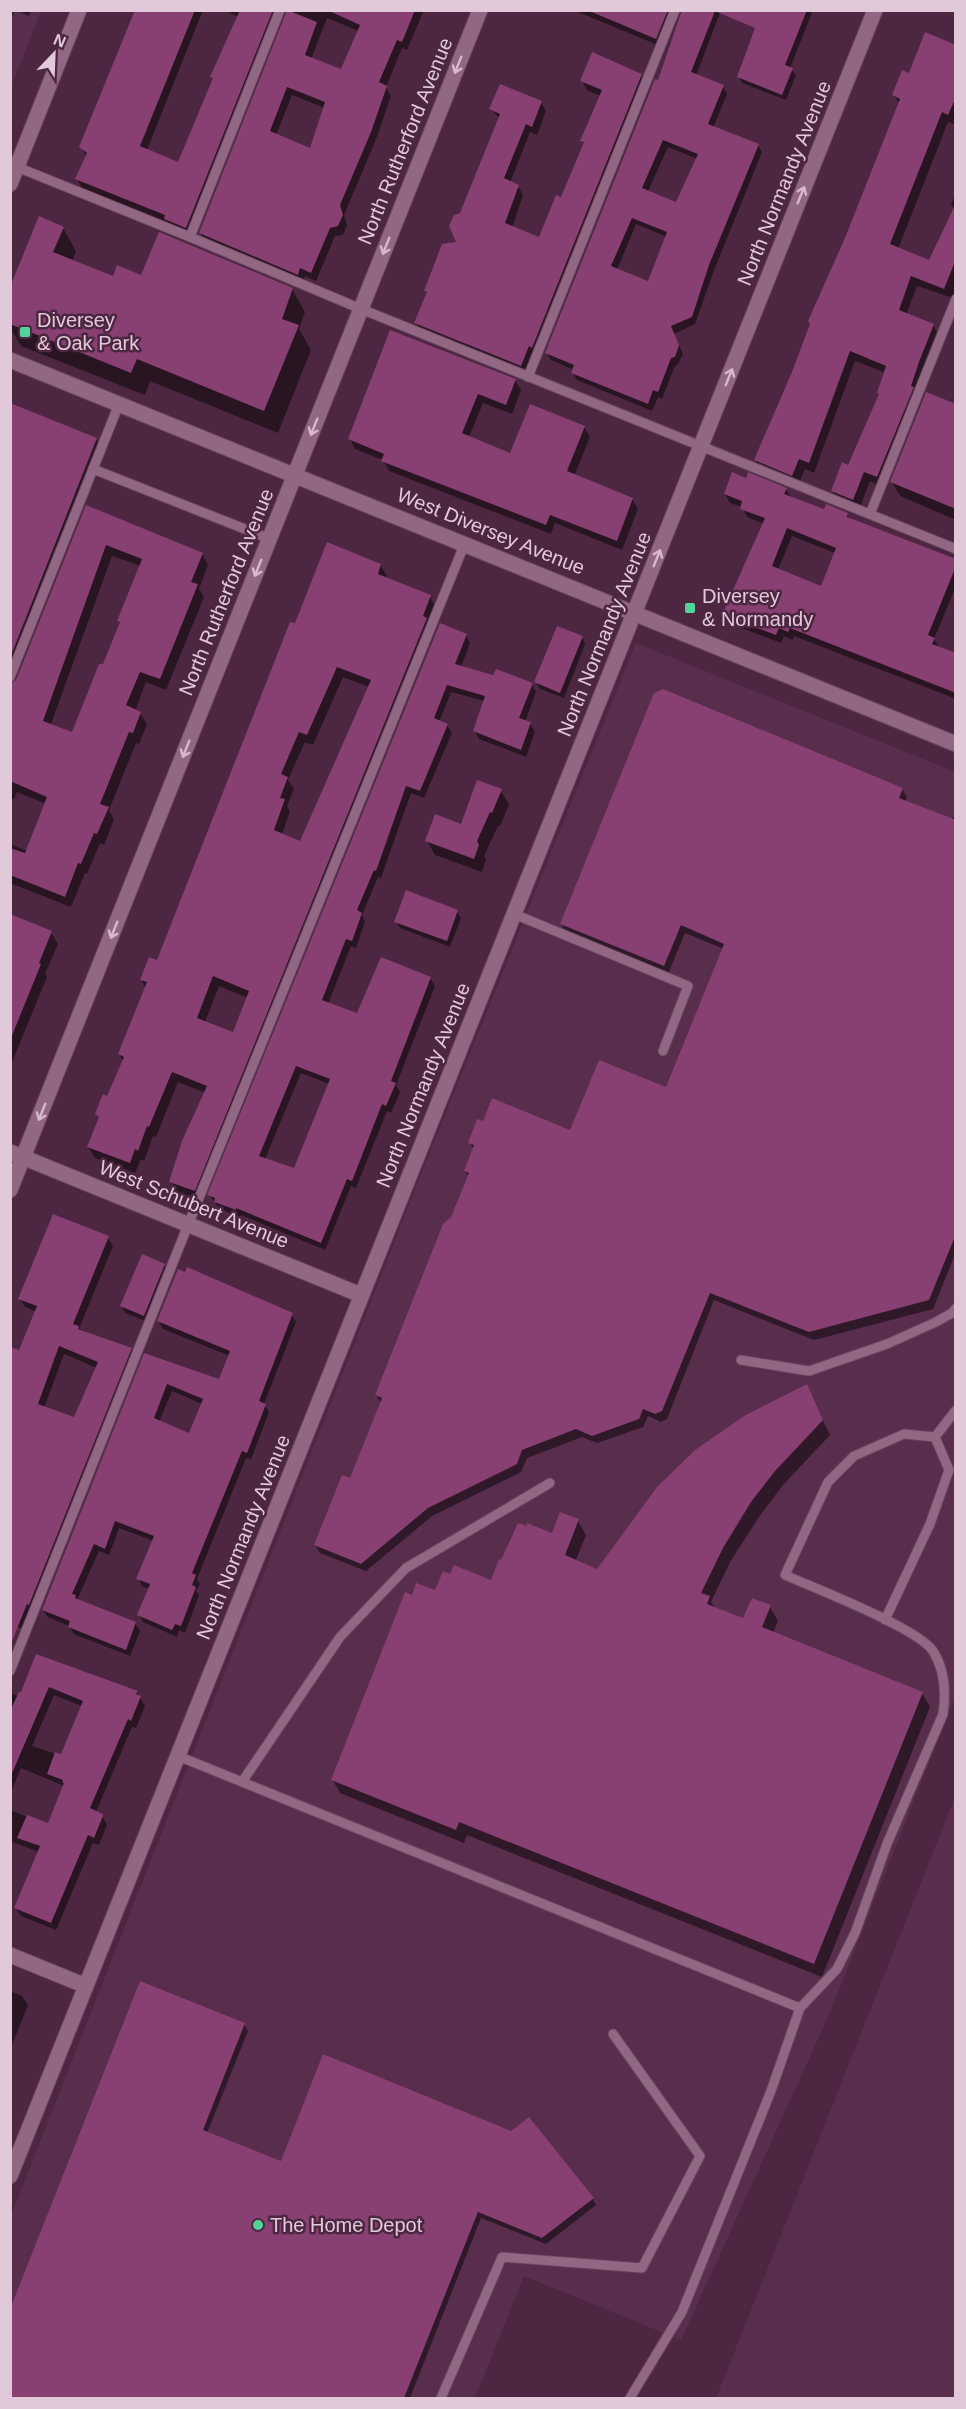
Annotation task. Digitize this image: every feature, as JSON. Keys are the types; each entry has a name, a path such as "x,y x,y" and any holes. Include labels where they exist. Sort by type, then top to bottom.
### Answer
{"street":[{"path":"10,184 79,10"},
{"name":"North Rutherford Avenue","path":"10,1190 17,1155 270,539 480,10"},
{"name":"North Normandy Avenue","path":"10,2176 636,612 874,10"},
{"name":"West Diversey Avenue","path":"10,360 636,612 956,744"},
{"name":"West Schubert Avenue","path":"17,1155 361,1295"},
{"path":"10,1955 86,1986"}],"lane":[{"path":"190,237 280,10"},
{"path":"528,377 675,10"},
{"path":"17,167 528,377 956,549"},
{"path":"870,514 956,299"},
{"path":"10,677 119,404"},
{"path":"93,469 270,539"},
{"path":"10,1671 188,1224 465,543"},
{"path":"514,914 688,986 663,1051"},
{"path":"741,1360 809,1371 920,1330 956,1308"},
{"path":"935,1437 956,1410"},
{"path":"630,2398 682,2312 771,2091 800,2008 837,1969 855,1933 887,1844 943,1713 946,1692 932,1650 902,1628 785,1575 828,1482 854,1456 904,1434 935,1437"},
{"path":"885,1620 930,1524 949,1470 935,1437"},
{"path":"242,1782 340,1637 406,1568 550,1483"},
{"path":"178,1756 800,2008"},
{"path":"441,2398 502,2257 642,2268 700,2156 613,2034"}],"shaded area":[{"path":"10,11 41,11 11,87"},
{"path":"636,643 955,772 955,1697 829,2015 681,2340 524,2276 475,2398 11,2398 10,2218 418,1182"},
{"path":"955,1797 955,2398 716,2398 880,1986"}],"building":[{"path":"135,10 195,10 140,146 178,162 213,78 210,77 240,10 273,10 186,228 164,219 165,215 75,179 87,153 79,147"},
{"path":"287,10 317,22 305,55 341,69 360,25 327,10 415,10 402,42 397,40 379,82 387,86 371,132 340,205 343,215 338,226 330,228 311,273 300,268 298,275 199,233","holes":["287,87 325,102 310,148 270,131"]},
{"path":"587,10 668,10 656,39"},
{"path":"682,10 807,10 785,65 793,68 782,95 737,77 755,28 715,11 691,72 724,85 708,124 759,144 709,265 692,317 671,326 679,345 675,357 671,358 658,392 653,390 648,404 571,373 574,365 545,353 655,79 658,80","holes":["663,140 698,154 676,202 642,188","632,218 667,232 648,281 611,266"]},
{"path":"925,32 956,45 956,97 948,115 942,112 890,244 929,260 956,203 956,259 944,289 911,276 899,310 934,324 911,386 914,387 877,477 864,472 853,500 831,491 842,462 848,465 879,394 877,393 886,366 850,351 809,463 799,459 792,476 754,460 792,372 810,324 808,321 845,238 900,99 892,95 902,70 909,73"},
{"path":"592,52 642,74 532,348 529,346 521,366 414,323 427,292 424,291 442,244 456,242 449,226 454,215 460,213 500,114 489,109 500,84 542,101 532,127 526,124 504,178 519,185 505,223 539,237 556,195 561,197 584,142 580,141 602,90 580,81"},
{"path":"39,216 64,227 53,252 113,276 117,265 141,275 159,232 293,288 282,319 299,325 264,411 137,359 131,373 10,324 10,287"},
{"path":"390,330 516,379 506,405 478,394 462,433 510,453 530,404 585,426 567,471 633,498 617,541 550,515 546,525 381,461 384,454 348,439"},
{"path":"926,392 956,404 956,509 890,482"},
{"path":"10,403 97,438 10,658"},
{"path":"732,472 746,478 748,472 787,488 784,494 824,509 826,504 848,513 847,517 956,559 956,566 928,635 935,638 932,644 956,653 956,693 790,628 788,632 779,628 776,635 722,615 765,518 740,509 742,501 724,494","holes":["787,528 836,548 821,586 772,566"]},
{"path":"86,505 203,553 191,582 198,584 160,679 140,672 126,705 141,712 133,733 129,732 100,804 109,807 97,834 94,833 81,864 78,863 65,897 10,875 10,848 25,853 47,797 10,781 10,684 16,680","holes":["106,545 142,559 117,621 120,622 103,664 99,664 72,732 43,721"]},
{"path":"327,542 381,564 378,574 431,595 423,616 427,618 195,1191 169,1182 182,1141 207,1086 172,1072 138,1151 135,1149 130,1163 87,1147 99,1117 95,1114 103,1094 107,1096 124,1057 118,1054 147,982 140,980 149,957 157,960 290,622 295,623","holes":["337,667 371,680 300,841 274,830 285,799 280,798 288,777 281,774 299,732 307,735","213,976 249,991 233,1032 197,1018"]},
{"path":"440,623 467,634 455,664 493,675 496,669 533,683 519,718 531,722 521,750 473,731 485,696 447,685 434,718 448,724 420,791 406,786 376,871 374,870 357,910 362,913 352,941 346,939 322,1000 357,1013 381,957 431,977 391,1081 396,1083 386,1106 382,1104 352,1181 347,1179 321,1243 236,1208 236,1210 214,1202 215,1198 207,1195","holes":["296,1066 330,1079 294,1168 259,1156"]},
{"path":"557,626 583,636 560,693 534,682"},
{"path":"663,689 903,788 899,798 956,820 956,1234 929,1300 809,1332 710,1293 662,1411 655,1414 643,1409 639,1419 592,1436 576,1429 522,1450 517,1464 428,1508 361,1564 314,1545 342,1475 350,1478 382,1398 375,1395 443,1224 451,1217 469,1173 464,1171 474,1145 468,1143 477,1119 483,1121 492,1098 570,1130 599,1060 666,1087 724,944 681,925 664,966 560,924 654,693"},
{"path":"477,780 502,789 477,841 479,845 474,859 425,841 435,814 461,824"},
{"path":"406,890 458,910 447,941 394,922"},
{"path":"10,914 52,931 11,1038"},
{"path":"53,1214 109,1236 73,1324 79,1326 78,1329 132,1348 29,1605 27,1604 12,1641 10,1347 19,1350 37,1306 18,1299","holes":["59,1346 98,1362 74,1417 38,1404"]},
{"path":"142,1254 165,1264 144,1316 120,1306"},
{"path":"187,1267 293,1313 259,1401 266,1404 247,1453 242,1451 192,1573 196,1575 192,1585 196,1587 181,1626 175,1624 172,1630 137,1615 150,1584 136,1579 154,1536 115,1521 105,1549 94,1544 72,1594 76,1595 75,1598 136,1622 126,1650 68,1627 70,1621 42,1610 144,1353 219,1379 230,1351 157,1321 178,1269 185,1272","holes":["167,1384 203,1399 189,1433 154,1418"]},
{"path":"807,1384 823,1420 775,1471 751,1502 723,1548 701,1593 710,1596 707,1604 743,1618 752,1598 771,1605 762,1627 923,1692 814,1964 459,1822 456,1830 331,1780 405,1592 412,1595 416,1583 435,1590 443,1571 450,1574 454,1565 491,1580 518,1523 527,1526 527,1523 552,1533 560,1512 579,1519 565,1555 597,1569 657,1487 695,1450 744,1416"},
{"path":"36,1654 138,1691 136,1694 141,1696 131,1721 128,1719 90,1808 103,1816 94,1838 88,1835 51,1923 14,1908 40,1846 17,1838 27,1815 48,1823 64,1783 63,1780 47,1774 55,1752 61,1754 83,1701 49,1687 10,1778 10,1711 21,1692"},
{"name":"The Home Depot","path":"140,1981 245,2023 203,2130 281,2161 323,2054 511,2131 529,2117 594,2198 542,2238 478,2212 404,2398 10,2398 10,2309"}],"place":[{"name":"Diversey & Oak Park","path":"25,332"},
{"name":"Diversey & Normandy","path":"690,608"},
{"name":"The Home Depot","path":"258,2225"}]}
